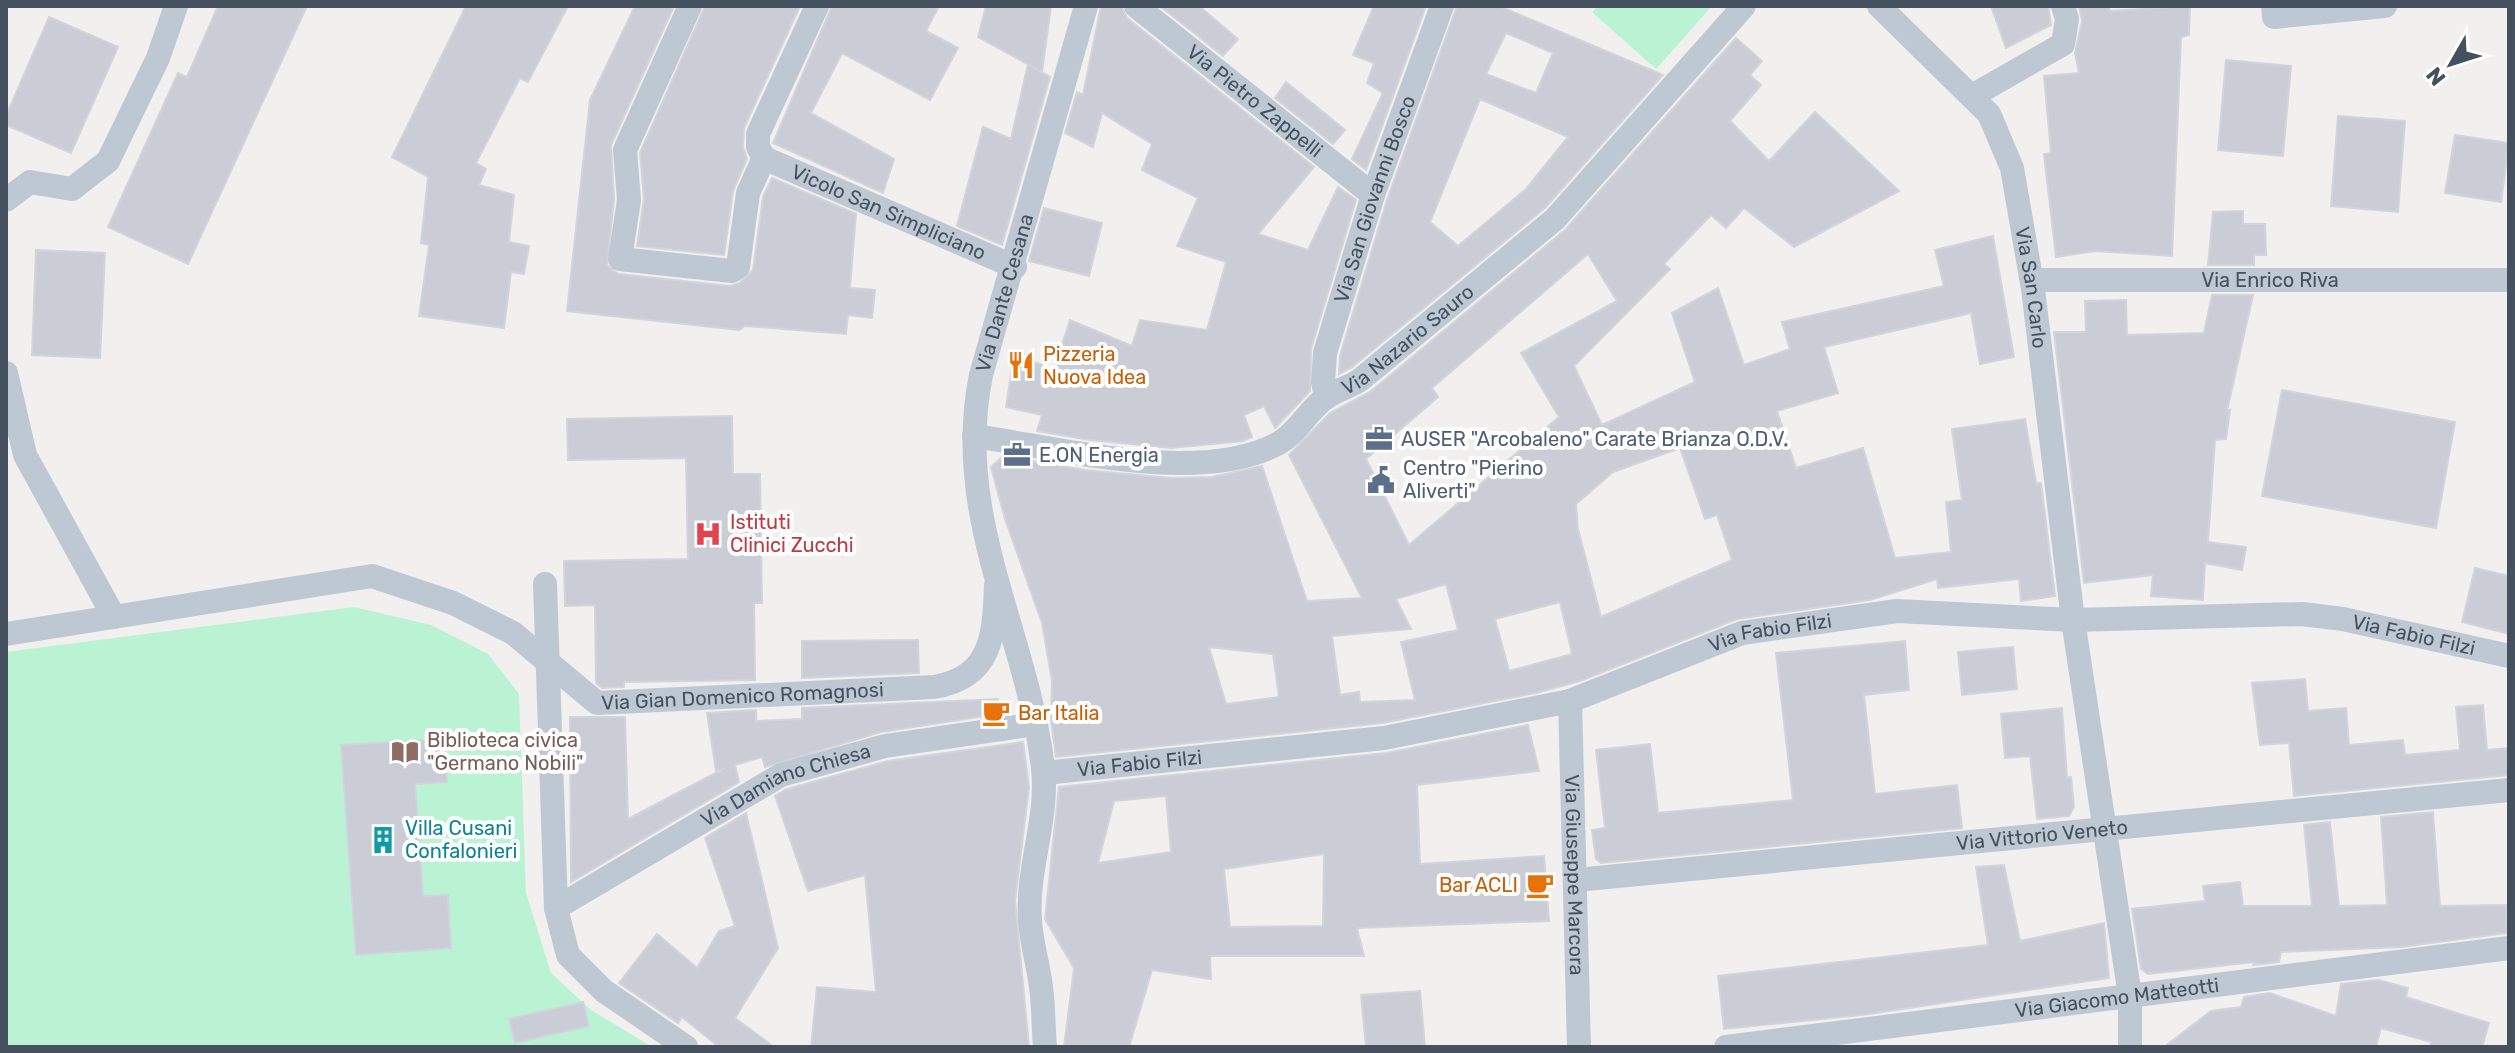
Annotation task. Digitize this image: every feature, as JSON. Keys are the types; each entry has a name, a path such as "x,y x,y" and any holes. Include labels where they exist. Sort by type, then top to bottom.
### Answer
{"street":[{"path":"6,200 30,182 72,189 108,161 138,102 176,6"},
{"path":"690,6 625,150 629,200 620,259 732,271 738,267 748,193 764,158 758,147 758,134 817,6"},
{"name":"Via Dante Cesana","path":"1045,1047 1041,984 1029,919 1044,773 1028,688 996,586 975,483 974,436 981,375 1015,267 1086,6"},
{"name":"Via Pietro Zappelli","path":"1136,6 1373,195"},
{"name":"Via San Giovanni Bosco","path":"1326,397 1323,382 1325,353 1373,195 1442,6"},
{"name":"Via Nazario Sauro","path":"974,436 1163,463 1208,463 1247,457 1282,442 1326,397 1360,380 1555,219 1744,6"},
{"name":"Via San Carlo","path":"1879,6 1989,114 2012,168 2032,280 2073,620 2130,996 2130,1047"},
{"path":"1972,96 2063,44 2067,19 2063,6"},
{"path":"2274,12 2385,6"},
{"name":"Vicolo San Simpliciano","path":"764,158 1015,267"},
{"name":"Via Enrico Riva","path":"2032,280 2461,277 2509,280"},
{"path":"6,373 25,455 114,617"},
{"name":"Via Gian Domenico Romagnosi","path":"6,634 372,576 453,603 513,633 597,703 934,687 952,684 985,659"},
{"path":"545,584 556,908 568,955 604,991 686,1047"},
{"name":"Via Dante Cesana","path":"985,659 993,626 996,586"},
{"name":"Via Fabio Filzi","path":"1044,773 1384,738 1570,701 1742,633 1897,611 2073,620 2302,614 2343,619 2509,656"},
{"path":"985,659 1016,675 1028,688"},
{"name":"Via Giuseppe Marcora","path":"1570,701 1579,1047"},
{"name":"Via Damiano Chiesa","path":"556,908 781,775 885,746 1036,724"},
{"name":"Via Vittorio Veneto","path":"1576,880 2509,790"},
{"name":"Via Giacomo Matteotti","path":"1726,1047 2509,948"}],"green space":[{"path":"1598,6 1712,6 1656,69 1592,12"},
{"path":"354,607 431,625 488,654 519,694 526,893 551,973 591,1010 652,1047 6,1047 6,652"}],"building":[{"path":"218,6 307,6 188,264 108,227 178,73 187,77"},
{"path":"466,6 568,6 528,82 520,78 476,163 486,169 479,185 514,195 509,242 529,246 524,274 511,272 504,328 419,316 429,245 421,243 428,177 392,157"},
{"path":"635,6 674,6 611,145 614,199 607,265 618,274 730,286 740,283 753,270 763,197 772,178 856,214 850,288 875,290 872,318 848,315 846,334 745,326 739,330 567,311 590,100"},
{"path":"705,6 800,6 744,128 743,147 747,159 733,191 724,255 637,246 644,199 640,153"},
{"path":"832,6 939,6 926,31 958,48 930,100 842,53 811,113 894,159 883,193 773,143"},
{"path":"986,6 1051,6 1042,72 978,37"},
{"path":"1101,6 1121,6 1127,18 1314,167 1258,234 1308,250 1338,187 1356,200 1311,349 1310,391 1275,428 1264,406 1244,415 1252,437 1243,441 1171,448 1090,440 1037,431 1042,415 1006,407 1014,355 1054,369 1070,320 1132,346 1140,320 1207,330 1226,262 1177,246 1198,198 1142,170 1152,144 1102,113 1093,147 1065,133 1077,92 1083,95"},
{"path":"1160,6 1199,6 1238,39 1223,56"},
{"path":"1374,6 1426,6 1366,170 1352,159 1383,93 1367,83 1374,63 1353,55"},
{"path":"1457,6 1499,6 1663,75 1545,208 1351,368 1339,374 1340,356 1387,200","holes":["1506,33 1553,53 1536,93 1486,74","1480,99 1568,137 1526,189 1458,246 1430,222"]},
{"path":"1991,6 2048,6 2051,25 2006,48"},
{"path":"2079,6 2108,6 2110,11 2190,6 2189,35 2181,37 2172,256 2095,251 2056,257 2044,154 2051,153 2044,76 2079,73 2075,53 2082,21"},
{"path":"49,17 118,47 71,153 6,125 6,116"},
{"path":"1736,38 1762,61 1750,75 1761,85 1730,121 1769,161 1815,112 1899,191 1794,247 1744,208 1726,228 1711,215 1664,264 1670,269 1574,366 1602,425 1695,382 1672,313 1718,288 1744,365 1790,349 1782,322 1944,286 1935,250 1993,236 2014,357 1980,364 1971,313 1824,347 1838,393 1777,411 1796,468 1863,448 1895,558 1951,552 1946,502 1962,500 1952,429 2025,419 2036,483 2041,483 2055,596 2021,601 2019,579 1938,588 1937,579 1870,600 1737,619 1580,681 1536,693 1382,723 1056,757 1051,721 1052,681 1042,623 1005,519 991,467 1003,456 1085,470 1171,478 1212,477 1262,466 1307,601 1362,598 1289,455 1330,413 1370,392 1565,230","holes":["1588,254 1617,301 1521,353 1559,417 1409,545 1366,459 1438,397 1432,388","1680,448 1705,519 1717,515 1732,560 1601,617 1578,529 1576,504 1613,472","1446,584 1458,630 1401,642 1415,700 1360,702 1359,692 1340,695 1332,636 1411,629 1396,599","1560,602 1572,654 1509,671 1495,619","1209,647 1273,654 1279,697 1226,704"]},
{"path":"2226,60 2291,66 2283,156 2218,150"},
{"path":"1028,64 1050,77 1002,245 957,226 983,127 1011,139"},
{"path":"1286,82 1345,130 1333,144 1275,98"},
{"path":"2338,116 2405,121 2398,212 2331,206"},
{"path":"2455,135 2509,143 2501,202 2445,193"},
{"path":"1044,208 1102,223 1089,276 1029,261"},
{"path":"2243,211 2243,224 2265,224 2266,255 2254,255 2254,265 2208,265 2213,212"},
{"path":"36,250 105,253 100,358 32,355"},
{"path":"2212,295 2253,295 2227,411 2230,410 2226,439 2215,440 2208,542 2246,547 2242,570 2205,563 2203,600 2151,596 2153,575 2084,583 2054,332 2086,332 2085,301 2126,300 2127,335 2204,333"},
{"path":"2282,390 2455,422 2436,528 2262,496"},
{"path":"732,416 733,474 760,474 762,603 754,603 755,680 624,682 624,687 602,688 596,683 595,605 565,606 564,561 688,559 686,458 568,460 567,419"},
{"path":"2475,568 2509,576 2509,634 2462,622"},
{"path":"918,640 919,673 802,678 802,641"},
{"path":"1905,641 1909,690 1864,695 1875,794 1957,785 1962,828 1601,863 1596,859 1592,830 1605,828 1596,750 1650,744 1658,813 1793,800 1776,653"},
{"path":"2013,647 2017,689 1962,695 1958,652"},
{"path":"2305,679 2308,711 2346,708 2349,745 2403,740 2405,755 2460,750 2456,707 2483,705 2487,750 2509,748 2509,775 2294,796 2289,743 2260,745 2252,683"},
{"path":"998,699 999,714 881,732 765,767 762,757 735,765 739,782 571,882 570,717 625,717 628,819 725,768 716,771 707,713 756,710 756,721 802,719 802,708"},
{"path":"2062,708 2067,778 2071,777 2074,807 2069,816 2037,819 2030,756 2005,758 2001,714"},
{"path":"1528,725 1539,771 1417,785 1420,864 1544,856 1549,921 1357,928 1364,956 1210,956 1211,979 1152,970 1129,1047 1064,1047 1074,968 1045,919 1059,787 1386,753","holes":["1166,796 1171,852 1098,863 1114,801","1324,854 1323,926 1230,927 1224,869"]},
{"name":"Villa Cusani Confalonieri","path":"444,739 447,782 415,784 423,896 448,895 451,948 356,955 341,745"},
{"path":"1023,742 1029,787 1015,901 1029,1047 811,1047 817,987 876,992 865,875 808,891 775,796 787,789 888,761"},
{"path":"2433,812 2440,906 2506,905 2507,933 2401,947 2281,952 2279,962 2253,965 2254,962 2148,974 2141,969 2132,909 2205,901 2203,886 2240,882 2243,906 2312,906 2304,825 2330,822 2339,906 2387,905 2381,817"},
{"path":"746,813 778,948 735,1018 774,1047 719,1047 682,1017 678,1023 619,983 657,934 697,968 719,931 735,926 705,838"},
{"path":"2004,865 2020,941 2104,923 2109,978 1862,1015 1724,1029 1718,976 1988,945 1976,867"},
{"path":"2378,980 2408,988 2406,997 2489,1023 2482,1047 2430,1047 2431,1042 2381,1028 2376,1047 2164,1047 2211,1011 2241,1007 2244,997 2270,993 2336,1016 2341,984"},
{"path":"1420,991 1425,1047 1366,1047 1361,995"},
{"path":"583,1002 589,1026 515,1043 509,1019"}],"place":[{"name":"Pizzeria Nuova Idea","path":"1021,365"},
{"name":"AUSER \"Arcobaleno\" Carate Brianza O.D.V.","path":"1379,439"},
{"name":"E.ON Energia","path":"1017,455"},
{"name":"Centro \"Pierino Aliverti\"","path":"1381,480"},
{"name":"Istituti Clinici Zucchi","path":"708,534"},
{"name":"Bar Italia","path":"996,713"},
{"name":"Biblioteca civica \"Germano Nobili\"","path":"405,752"},
{"name":"Villa Cusani Confalonieri","path":"383,840"},
{"name":"Bar ACLI","path":"1540,885"}]}
